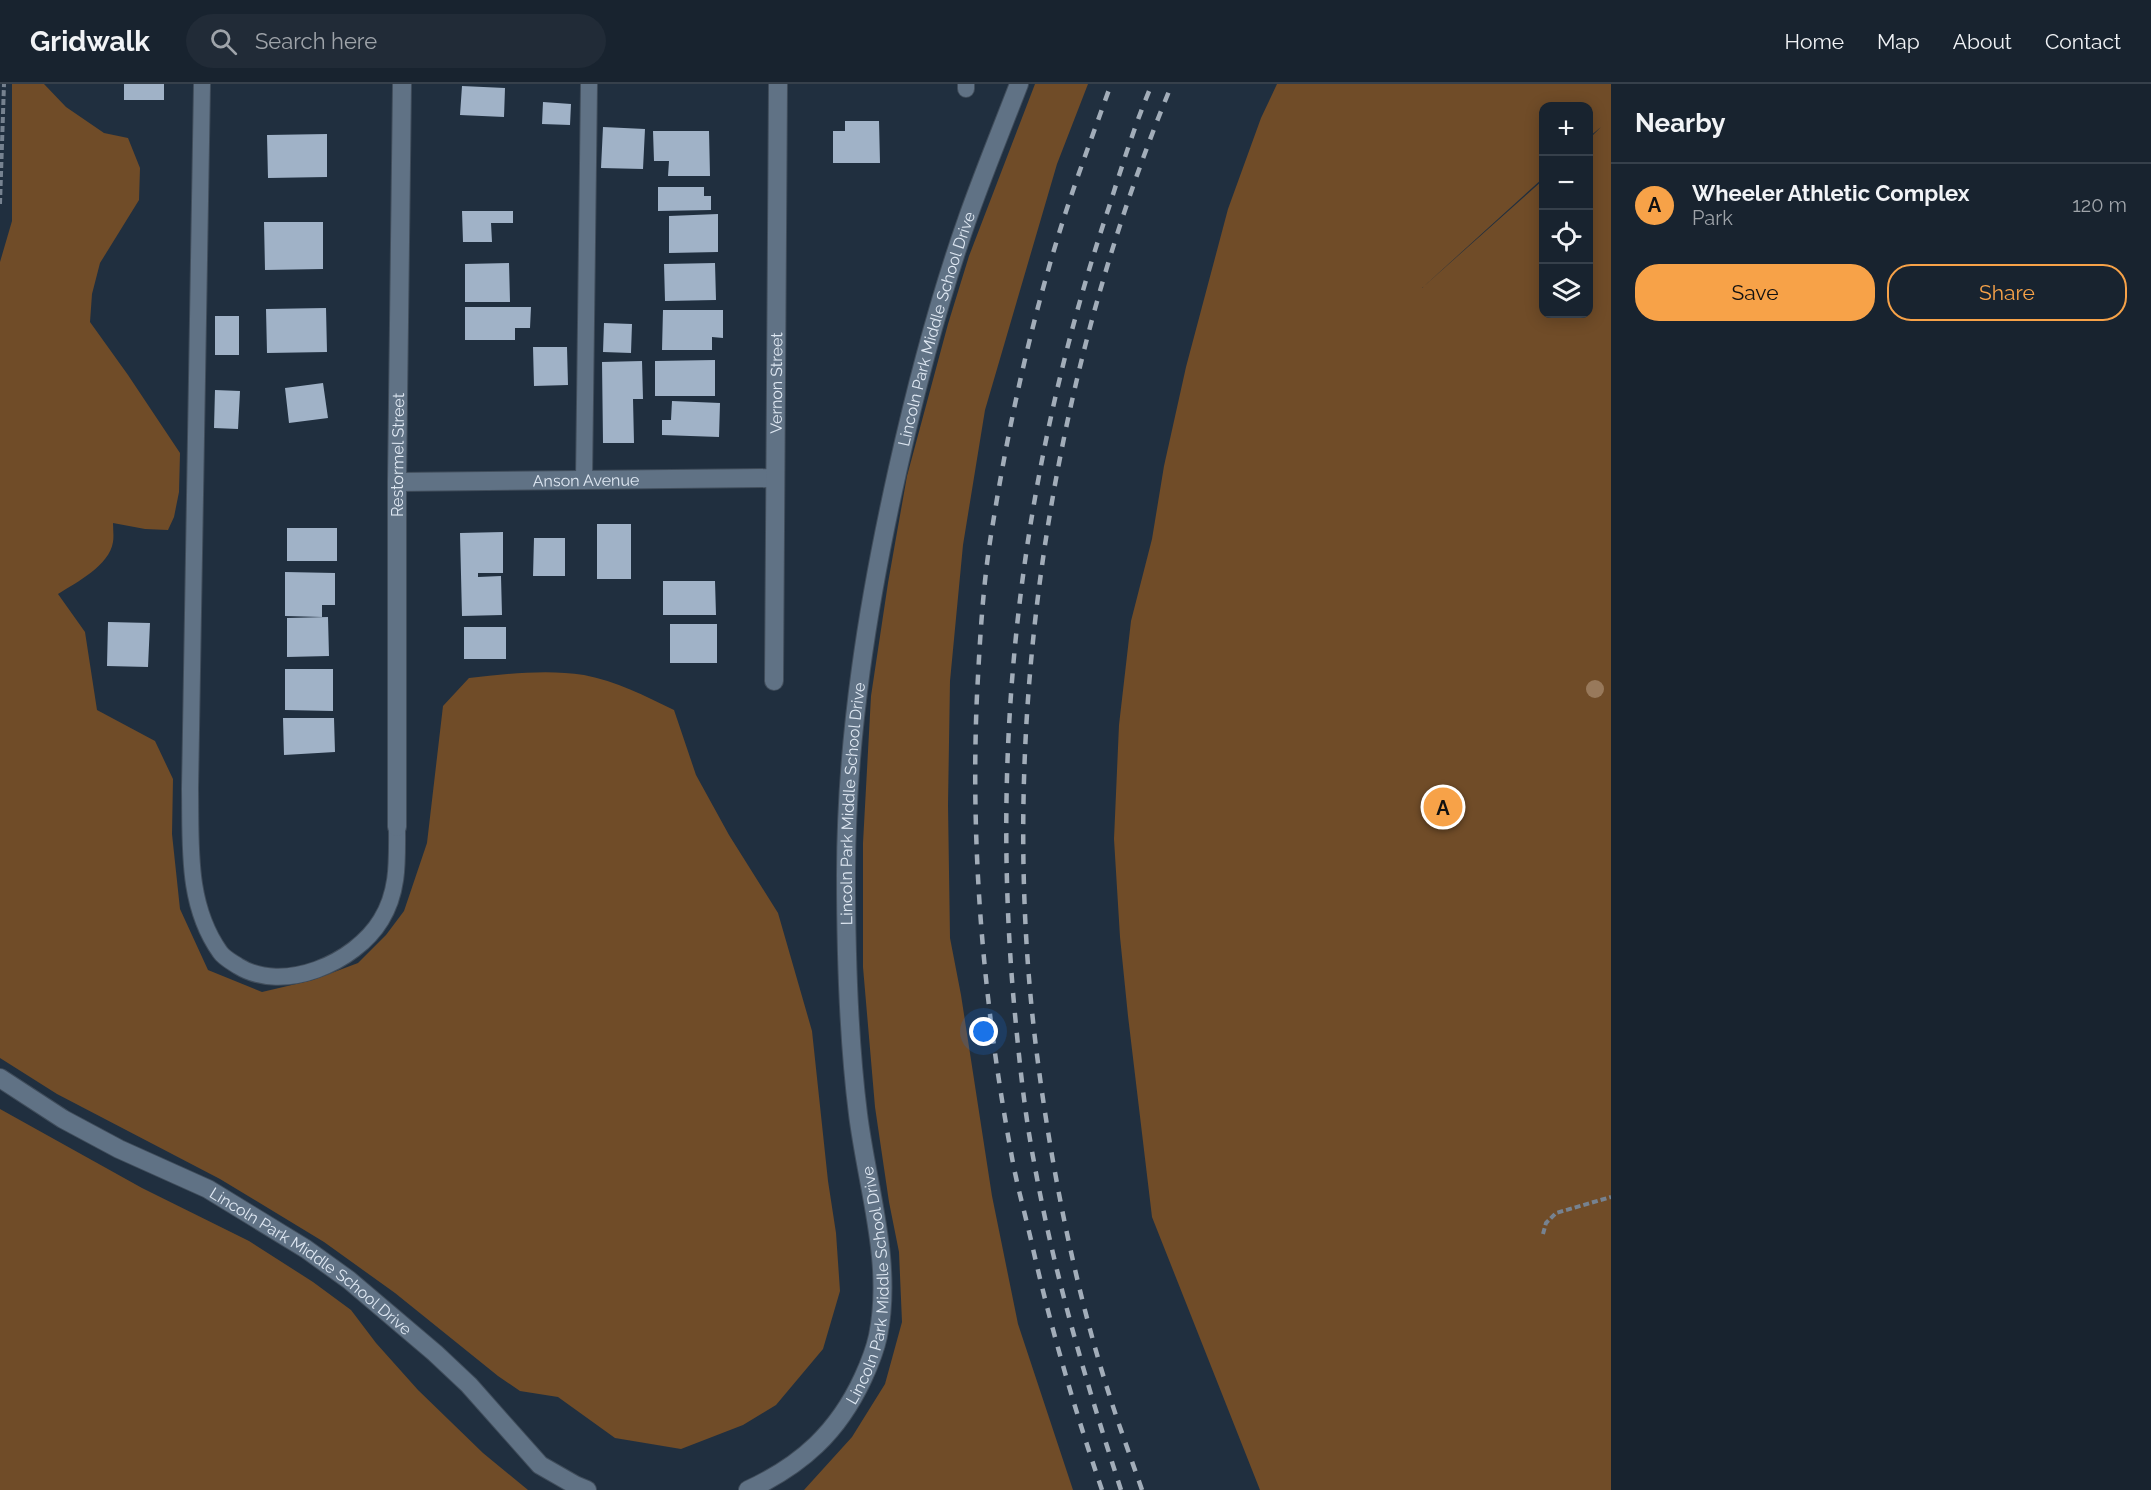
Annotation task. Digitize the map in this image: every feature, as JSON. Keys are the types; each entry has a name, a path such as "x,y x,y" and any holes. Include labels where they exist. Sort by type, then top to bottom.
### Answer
{"street":[{"name":"Restormel Street","path":"397,827 397,482 402,84"},
{"name":"Vernon Street","path":"774,681 778,84"},
{"name":"Lincoln Park Middle School Drive","path":"748,1490 784,1473 813,1450 833,1428 853,1399 878,1340 883,1279 880,1245 858,1114 850,1016 846,887 850,762 860,675 881,542 919,373 968,218 1019,84"},
{"name":"Anson Avenue","path":"397,482 775,478"},
{"name":"Lincoln Park Middle School Drive","path":"0,1078 63,1119 119,1149 208,1189 306,1249 349,1280 435,1353 469,1385 540,1465 587,1490"}],"lane":[{"path":"202,84 189,789 192,881 200,913 222,955 241,968 260,976 284,976 318,970 349,955 368,939 392,899 397,876 397,827"},
{"path":"584,481 589,84"}],"path":[{"path":"0,204 4,84"},
{"path":"1543,1234 1546,1223 1556,1213 1611,1197"}],"shaded area":[{"path":"12,84 44,84 66,107 104,133 128,138 140,168 139,200 100,263 92,294 90,322 180,453 179,492 174,517 168,530 145,529 113,523 113,542 105,559 83,579 58,594 85,632 97,710 155,741 173,779 172,834 180,909 208,970 262,992 313,980 358,963 386,935 404,911 427,843 443,706 469,678 541,672 584,675 619,685 674,710 696,775 729,835 778,913 812,1031 828,1181 836,1233 840,1291 823,1349 776,1405 743,1425 681,1449 615,1438 558,1397 520,1391 395,1293 324,1242 220,1179 57,1094 0,1058 0,262 12,221"},
{"path":"1035,84 1088,84 1057,164 985,410 963,545 950,681 948,805 950,938 992,1196 1018,1324 1073,1490 804,1490 852,1437 885,1384 902,1322 899,1252 875,1107 863,967 863,843 871,696 907,476 969,256"},
{"path":"1277,84 1611,84 1611,1490 1260,1490 1152,1217 1120,937 1114,839 1119,725 1131,621 1152,539 1164,466 1186,367 1228,209 1261,118"},
{"path":"0,1109 142,1188 249,1241 313,1282 351,1310 376,1343 418,1390 483,1453 528,1490 0,1490"}],"building":[{"path":"124,84 164,84 164,100 124,100"},
{"path":"462,86 505,88 504,117 460,115"},
{"path":"543,102 571,104 570,125 542,124"},
{"path":"845,121 879,121 880,163 833,163 833,131 845,131"},
{"path":"603,127 645,129 643,169 601,168"},
{"path":"653,131 709,131 710,176 668,176 669,161 654,161"},
{"path":"327,134 327,177 268,178 267,135"},
{"path":"658,187 704,187 704,196 711,196 711,210 658,211"},
{"path":"462,211 513,211 513,223 491,223 492,242 463,242"},
{"path":"718,214 718,252 669,253 669,216"},
{"path":"264,222 323,222 323,269 265,270"},
{"path":"509,263 510,302 465,302 465,264"},
{"path":"715,263 716,300 665,301 664,264"},
{"path":"465,307 531,307 530,328 515,328 515,340 465,340"},
{"path":"326,308 327,352 267,353 266,309"},
{"path":"663,310 723,310 723,338 712,337 712,350 662,350"},
{"path":"215,316 239,316 239,355 215,355"},
{"path":"604,323 632,324 631,353 603,352"},
{"path":"533,347 567,347 568,385 534,386"},
{"path":"715,360 715,396 655,396 655,361"},
{"path":"642,361 643,399 633,399 634,443 603,443 602,362"},
{"path":"323,383 328,418 289,423 285,388"},
{"path":"215,390 240,391 238,429 214,428"},
{"path":"672,401 720,403 719,437 662,435 662,420 671,420"},
{"path":"597,524 631,524 631,579 597,579"},
{"path":"287,528 337,528 337,561 287,561"},
{"path":"503,532 503,573 478,573 478,577 501,576 502,615 462,616 460,533"},
{"path":"534,538 565,538 565,576 533,576"},
{"path":"285,572 335,573 335,605 322,605 322,617 285,616"},
{"path":"663,581 715,581 716,615 663,615"},
{"path":"328,617 329,656 287,657 287,618"},
{"path":"108,622 150,623 148,667 107,666"},
{"path":"670,624 717,624 717,663 670,663"},
{"path":"464,627 506,627 506,659 464,659"},
{"path":"285,669 333,669 333,711 285,710"},
{"path":"283,718 334,718 335,752 284,755"}],"railway":[{"path":"1102,1490 1054,1335 1015,1173 1003,1105 994,1047 982,930 975,754 982,609 999,486 1014,411 1050,263 1111,84"},
{"path":"1121,1490 1095,1409 1061,1287 1030,1142 1014,1004 1008,902 1006,801 1011,700 1020,601 1034,501 1054,403 1079,305 1124,161 1152,84"},
{"path":"1142,1490 1109,1394 1085,1312 1049,1140 1037,1055 1026,933 1023,810 1029,686 1043,561 1064,438 1093,317 1129,198 1172,84"}],"place":[{"name":"Wheeler Athletic Complex","path":"1443,807"}]}
